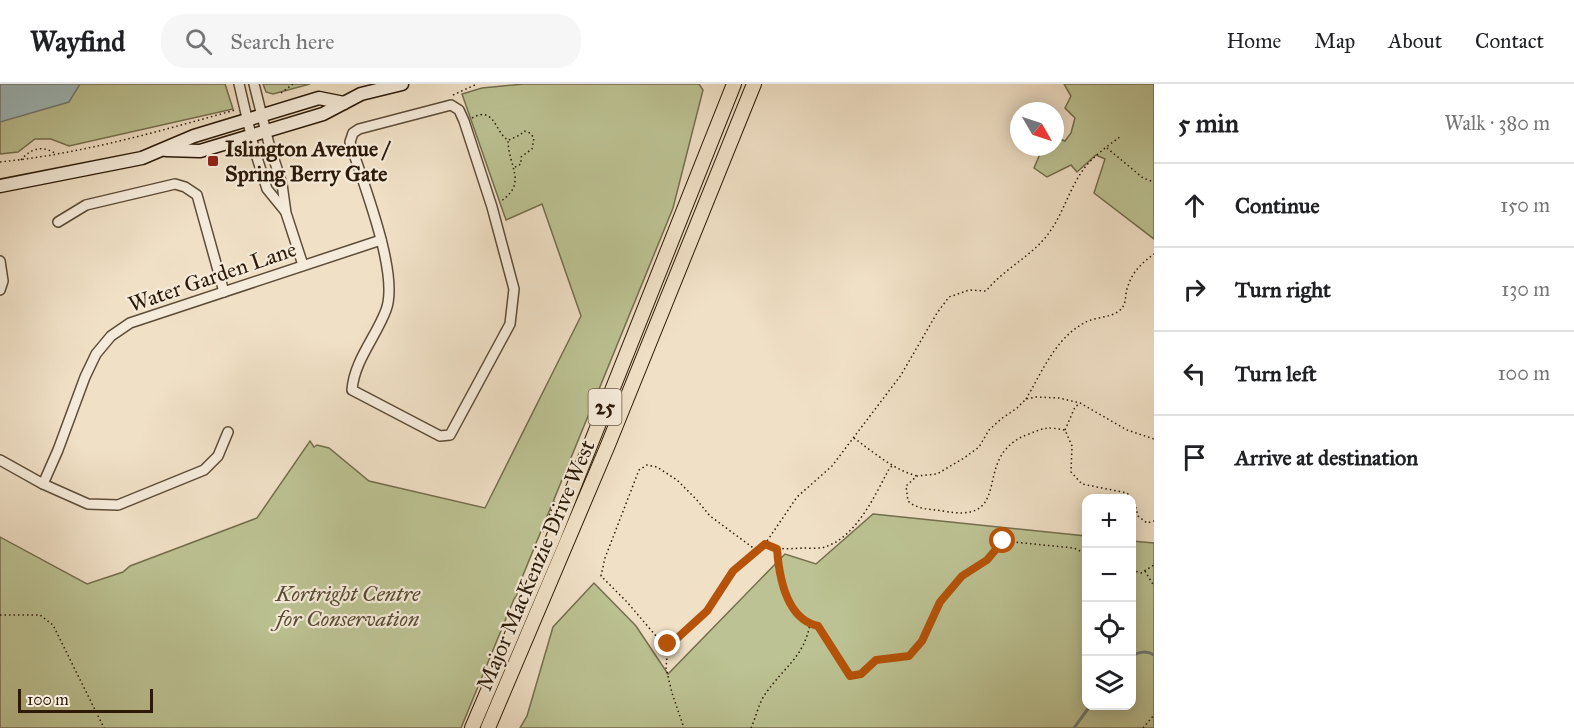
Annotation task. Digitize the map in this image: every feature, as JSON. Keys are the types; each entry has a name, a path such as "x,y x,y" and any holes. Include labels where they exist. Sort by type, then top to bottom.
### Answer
{"main road":[{"path":"162,150 200,151 323,114 361,94 402,84"},
{"name":"Major MacKenzie Drive West","path":"472,728 554,536 734,84"},
{"name":"Major MacKenzie Drive West","path":"488,728 613,434 754,84"},
{"path":"0,186 142,158 194,136 319,98 344,103"}],"street":[{"path":"239,84 267,189 286,213"},
{"path":"254,84 282,184 286,213 303,265"},
{"path":"451,105 459,110 464,121 492,207 514,289 510,324 450,435 440,436 352,390 353,376 387,309 390,292 390,275 381,240 350,142 353,133 359,129 451,105"},
{"path":"58,222 86,205 176,184 185,187 197,195 224,292"},
{"name":"Water Garden Lane","path":"43,484 85,377 96,354 111,336 130,323 381,240"},
{"path":"0,261 3,281 0,290"},
{"path":"0,460 43,484 88,504 118,505 204,470 218,456 228,432"}],"path":[{"path":"281,93 293,84"},
{"path":"453,95 477,84"},
{"path":"0,162 129,140 236,110"},
{"path":"471,119 479,115 490,117 508,140 516,180 513,190 492,207"},
{"path":"522,124 524,131"},
{"path":"508,140 524,131"},
{"path":"513,167 521,164 521,157 532,149 534,142 532,134 524,131"},
{"path":"756,550 710,516 677,480 657,467 647,465 639,470 605,558 601,576 662,643 673,642 707,611 733,571 765,544 797,497 832,466 901,375 936,313 949,297 969,290 986,291 995,280 1044,239 1084,168 1121,136"},
{"path":"1106,148 1143,178 1154,182"},
{"path":"21,160 27,153 36,149 44,149 57,154"},
{"path":"854,438 906,473 917,476 937,474 964,458 979,447 989,430 1000,419 1026,399 1048,359 1067,336 1084,322 1118,312 1126,302 1127,286 1141,264 1154,254"},
{"path":"1026,399 1059,398 1080,403 1127,430 1154,439"},
{"path":"1080,403 1075,407 1065,430 1072,446 1071,472 1082,484 1128,494"},
{"path":"917,476 906,486 908,501 915,507 969,513 983,505 991,491 1005,451 1020,437 1046,427 1065,430"},
{"path":"765,544 777,549 824,547 838,540 854,526 873,500 893,465"},
{"path":"1136,508 1138,516 1148,523 1154,521"},
{"path":"777,549 782,588 796,611 810,624 818,626 850,676 861,674 876,660 909,656 922,641 940,602 962,576 987,560 1003,541 1074,548 1082,553"},
{"path":"1136,572 1141,573 1154,565"},
{"path":"1145,571 1154,586"},
{"path":"0,615 40,615 53,625 104,728"},
{"path":"751,728 764,695 804,647 810,624"},
{"path":"668,644 666,668 684,728"},
{"path":"1143,728 1154,715"}],"green space":[{"path":"0,84 225,84 233,109 69,146 51,139 35,139 18,152 0,154"},
{"path":"263,84 310,84 273,94 266,92"},
{"name":"Kortright Centre for Conservation","path":"524,84 699,84 703,90 673,208 461,728 0,728 0,537 87,584 123,572 130,566 257,518 310,441 314,447 317,445 329,448 369,481 485,508 581,316 542,204 506,220 462,94 482,88"},
{"path":"1064,84 1154,84 1154,239 1094,193 1105,159 1096,155 1077,172 1071,165 1047,177 1034,168 1039,156 1064,156 1064,141 1071,133 1075,118 1065,108 1071,96"},
{"path":"873,514 1082,536 1082,710 1136,710 1136,541 1154,543 1154,728 520,728 527,716 553,627 594,583 636,626 668,674 785,554 816,564"}],"water":[{"path":"0,84 80,84 69,102 0,122"}],"waterway":[{"path":"1136,654 1148,652 1154,655"},
{"path":"1074,728 1087,710"}],"place":[{"name":"Islington Avenue / Spring Berry Gate","path":"213,161"}],"route":[{"path":"668,644 707,611 733,571 765,544 777,549 782,588 796,611 810,624 818,626 850,676 861,674 876,660 909,656 922,641 940,602 962,576 987,560 1003,541"}]}
